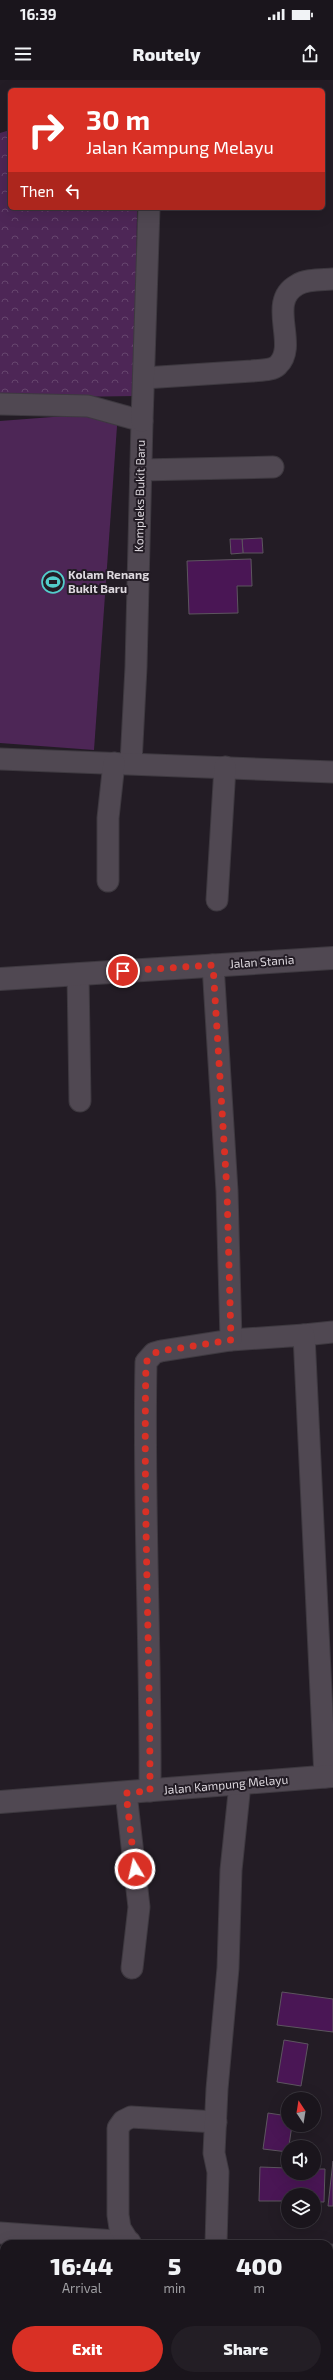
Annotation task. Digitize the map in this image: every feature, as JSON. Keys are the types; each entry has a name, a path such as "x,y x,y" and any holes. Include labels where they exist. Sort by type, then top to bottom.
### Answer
{"street":[{"name":"Kompleks Bukit Baru","path":"108,881 108,818 123,763 136,667 142,421 150,210"},
{"path":"144,378 252,371 269,369 278,365 283,359 284,350 282,307 285,297 298,284 333,279"},
{"path":"0,404 88,406 142,421"},
{"path":"141,470 273,467"},
{"path":"0,759 333,772"},
{"path":"217,900 224,767"},
{"name":"Jalan Stania","path":"0,979 333,958"},
{"path":"213,965 227,1191 231,1340"},
{"path":"78,974 80,1101"},
{"path":"150,1791 149,1606 145,1425 146,1362 154,1353 161,1351 231,1340 333,1332"},
{"path":"304,1335 329,1776"},
{"name":"Jalan Kampung Melayu","path":"0,1799 126,1793 329,1776"},
{"path":"216,2240 218,2172 214,2153 228,1968 231,1870 240,1784"},
{"path":"126,1793 139,1907 132,1968"},
{"path":"128,2240 120,2228 118,2215 118,2128 123,2121 131,2117 216,2122"},
{"path":"0,2233 91,2240"}],"green space":[{"path":"8,131 8,210 137,210 135,396 0,398 0,133"},
{"name":"Kolam Renang Bukit Baru","path":"118,412 94,750 0,743 0,421"}],"building":[{"path":"262,538 263,553 243,553 242,539"},
{"path":"230,539 242,539 243,553 231,554"},
{"path":"251,559 252,586 237,586 238,613 189,614 187,561"},
{"path":"282,1992 333,1999 333,2032 277,2025"},
{"path":"284,2040 308,2044 301,2086 277,2082"},
{"path":"268,2113 281,2115 281,2132 291,2132 290,2140 281,2140 281,2151 263,2149"},
{"path":"333,2161 333,2206 328,2206"},
{"path":"260,2167 281,2168 281,2180 321,2180 321,2169 325,2169 324,2202 321,2202 321,2188 281,2188 281,2201 259,2201"}],"place":[{"name":"Kolam Renang Bukit Baru","path":"53,582"}],"route":[{"path":"123,971 213,965 227,1191 231,1340 161,1351 154,1353 146,1362 145,1425 149,1606 150,1791 126,1793 135,1869"}]}
